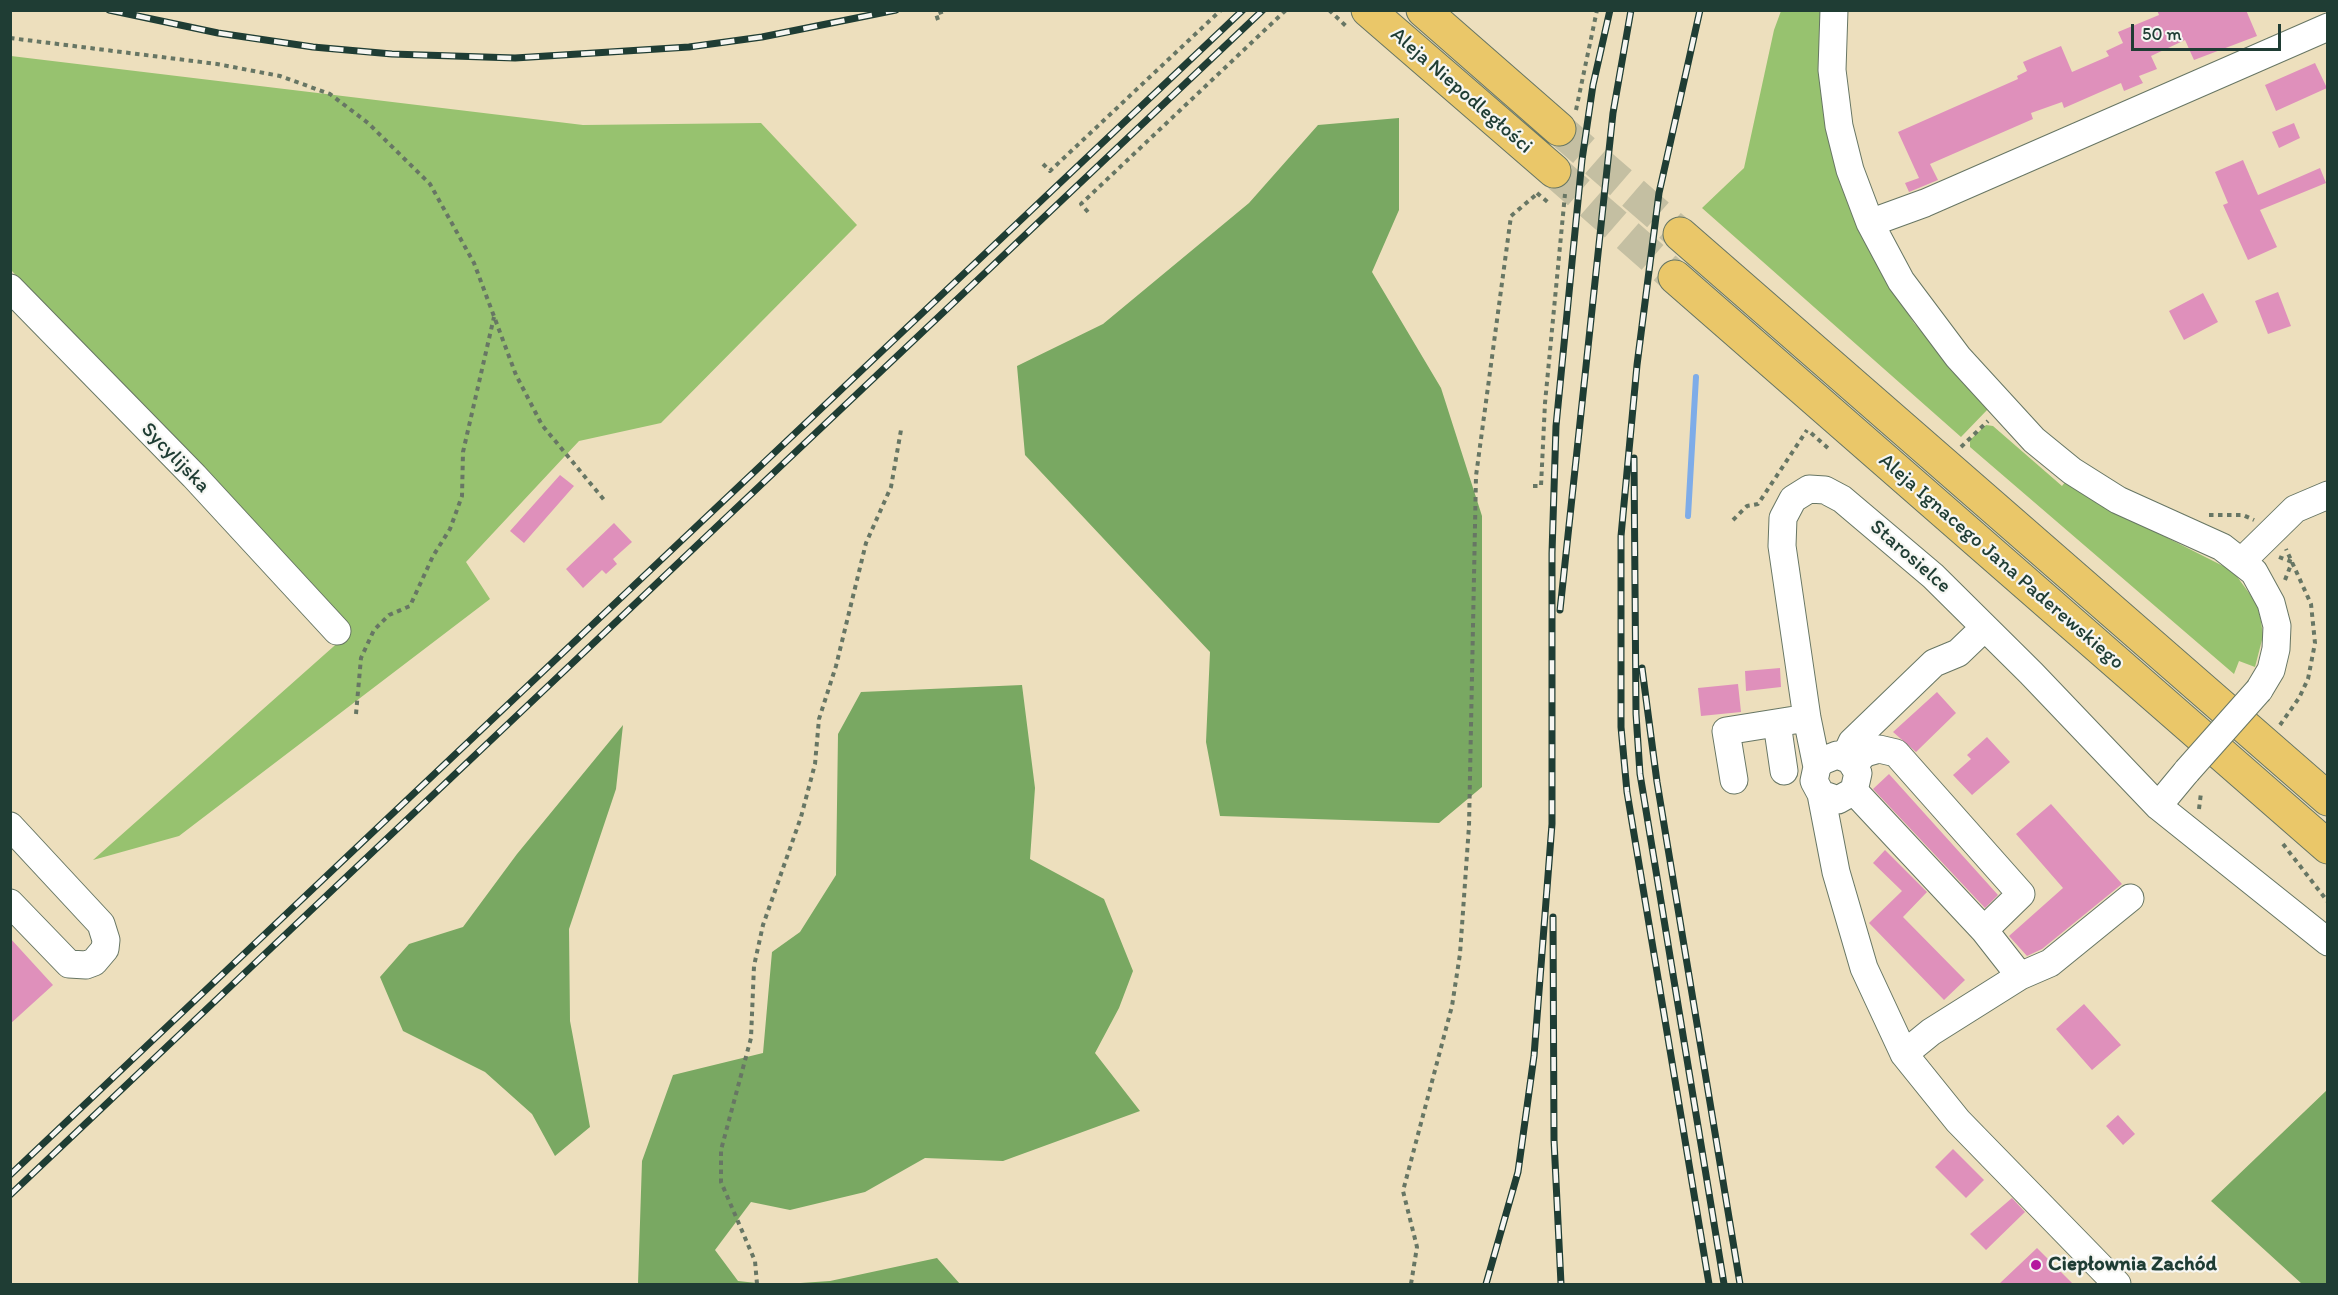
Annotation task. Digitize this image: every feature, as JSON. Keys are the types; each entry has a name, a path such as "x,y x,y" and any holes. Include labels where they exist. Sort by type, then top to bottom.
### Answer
{"main road":[{"name":"Aleja Niepodległości","path":"1368,10 1552,185"},
{"name":"Aleja Niepodległości","path":"1423,10 1567,120"},
{"name":"Aleja Ignacego Jana Paderewskiego","path":"1680,234 2328,800"},
{"name":"Aleja Ignacego Jana Paderewskiego","path":"1675,277 2328,847"}],"street":[{"path":"1834,10 1832,70 1839,126 1850,170 1870,223 1901,281 1926,317 2002,407 2034,440 2072,471 2118,500 2222,547 2254,572 2264,587 2277,626 2276,649 2271,670 2259,690 2158,806"},
{"path":"1870,223 1925,203 2328,27"},
{"name":"Sycylijska","path":"10,288 194,476 337,631"},
{"name":"Starosielce","path":"1817,767 1807,718 1789,581 1782,546 1783,518 1793,499 1809,489 1825,490 1842,499 1933,576 2031,672 2071,717 2158,806 2328,942"},
{"path":"2242,561 2295,509 2328,495"},
{"path":"1821,794 1838,800 1854,791 1858,782 1849,761 1852,742 1934,663 1958,652 1984,628"},
{"path":"1734,780 1726,731 1807,718"},
{"path":"1777,723 1784,771"},
{"path":"1984,930 2021,894 1896,753 1879,749 1849,761 1829,757 1817,767 1814,781 1821,794 1836,872 1864,968 1904,1054 1958,1121 2117,1284"},
{"path":"1854,791 1984,930 2020,976"},
{"path":"10,826 101,924 106,940 105,949 94,962 86,965 69,963 10,903"},
{"path":"1904,1054 1931,1032 2020,976 2050,963 2130,898"}],"path":[{"path":"938,20 936,14 947,10"},
{"path":"1043,164 1050,171 1221,10"},
{"path":"1088,212 1081,204 1286,10"},
{"path":"1567,120 1597,10"},
{"path":"10,38 217,64 280,76 330,94 368,123 430,184 474,263 516,375 542,425 605,501"},
{"path":"1533,486 1541,486 1552,185"},
{"path":"1411,1284 1417,1246 1402,1191 1452,1006 1461,942 1469,826 1476,476 1511,216 1552,185"},
{"path":"356,714 361,658 375,630 389,615 410,606 433,556 450,529 462,496 464,452 494,317"},
{"path":"1960,447 1994,414"},
{"path":"757,1284 755,1261 721,1182 721,1150 750,1038 754,966 763,925 801,817 815,764 819,719 836,666 866,543 891,487 901,430"},
{"path":"1733,520 1747,506 1758,504 1808,430"},
{"path":"2280,725 2299,698 2308,678 2315,643 2311,604 2292,562"}],"green space":[{"path":"1781,11 1821,11 1819,32 1824,109 1843,186 1876,263 1914,323 1988,409 1961,437 1702,208 1744,168 1774,30"},
{"path":"11,56 583,125 761,123 857,225 661,423 579,441 466,562 490,599 179,836 93,860 351,631 11,270"},
{"path":"1399,118 1399,210 1372,272 1441,388 1482,516 1482,787 1439,823 1220,816 1206,742 1210,652 1025,455 1017,366 1103,324 1249,203 1318,125"},
{"path":"1986,425 1993,426 2062,486 2066,481 2124,516 2233,571 2257,604 2261,621 2263,636 2255,667 2239,661 2234,674 1970,447 1970,440"},
{"path":"1022,685 1035,788 1030,859 1104,899 1133,971 1119,1008 1095,1053 1140,1111 1003,1161 925,1158 865,1192 790,1210 751,1202 715,1250 738,1281 766,1284 638,1284 642,1161 673,1075 763,1053 772,952 800,932 836,875 838,734 861,692"},
{"path":"623,725 616,789 569,929 570,1021 590,1127 555,1156 532,1114 485,1072 403,1031 380,977 409,944 463,927 517,854"},
{"path":"2327,1090 2327,1284 2302,1284 2211,1201"},
{"path":"937,1258 960,1284 786,1284 830,1281"}],"building":[{"path":"2157,10 2246,10 2257,36 2194,60 2185,40 2151,56 2157,69 2139,76 2143,83 2124,91 2121,83 2064,108 2062,102 2031,113 2033,119 1930,164 1938,180 1909,192 1905,183 1919,178 1898,132 2018,79 2017,76 2027,71 2023,62 2061,46 2072,72 2109,56 2106,51 2123,43 2118,32 2159,15"},
{"path":"2315,63 2327,88 2276,111 2265,85"},
{"path":"2294,123 2300,138 2279,148 2272,132"},
{"path":"2243,160 2258,195 2320,168 2326,183 2260,210 2277,247 2248,260 2223,205 2228,203 2215,172"},
{"path":"2278,292 2291,326 2268,334 2255,301"},
{"path":"2203,293 2218,322 2184,340 2169,311"},
{"path":"560,475 574,486 524,543 510,531"},
{"path":"614,523 632,542 613,559 617,564 606,574 602,570 583,588 566,569"},
{"path":"1780,668 1781,687 1746,691 1745,671"},
{"path":"1738,684 1741,712 1701,716 1698,688"},
{"path":"1937,692 1956,713 1916,752 1893,732"},
{"path":"1987,737 2010,762 1972,795 1953,775 1971,759 1967,755"},
{"path":"1889,774 1998,895 1985,908 1873,789"},
{"path":"2051,804 2122,884 2042,949 2027,956 2009,936 2063,888 2016,834"},
{"path":"1885,850 1927,892 1903,917 1965,980 1944,1000 1869,923 1902,891 1873,863"},
{"path":"10,938 53,985 10,1024"},
{"path":"2084,1004 2121,1045 2092,1070 2056,1029"},
{"path":"2118,1115 2135,1134 2123,1145 2106,1126"},
{"path":"1953,1149 1984,1180 1966,1198 1935,1167"},
{"path":"2012,1198 2025,1212 1986,1250 1970,1234"},
{"name":"Ciepłownia Zachód","path":"2037,1248 2073,1284 1999,1284"}],"waterway":[{"path":"1688,516 1696,377"}],"tunnel":[{"path":"1559,129 1680,234"},
{"path":"1554,171 1675,277"}],"railway":[{"path":"109,10 218,33 313,47 392,54 515,58 689,47 762,37 896,10"},
{"path":"10,1175 1243,10"},
{"path":"10,1195 1263,10"},
{"path":"1486,1284 1518,1172 1534,1056 1552,824 1552,553 1556,426 1582,160 1593,85 1610,10"},
{"path":"1560,610 1613,113 1631,10"},
{"path":"1700,10 1659,193 1637,365 1621,536 1621,727 1627,792 1709,1284"},
{"path":"1634,458 1636,714 1640,774 1724,1284"},
{"path":"1642,668 1657,782 1740,1284"},
{"path":"1553,917 1554,1140 1561,1284"}],"place":[{"name":"Ciepłownia Zachód","path":"2036,1265"}]}
